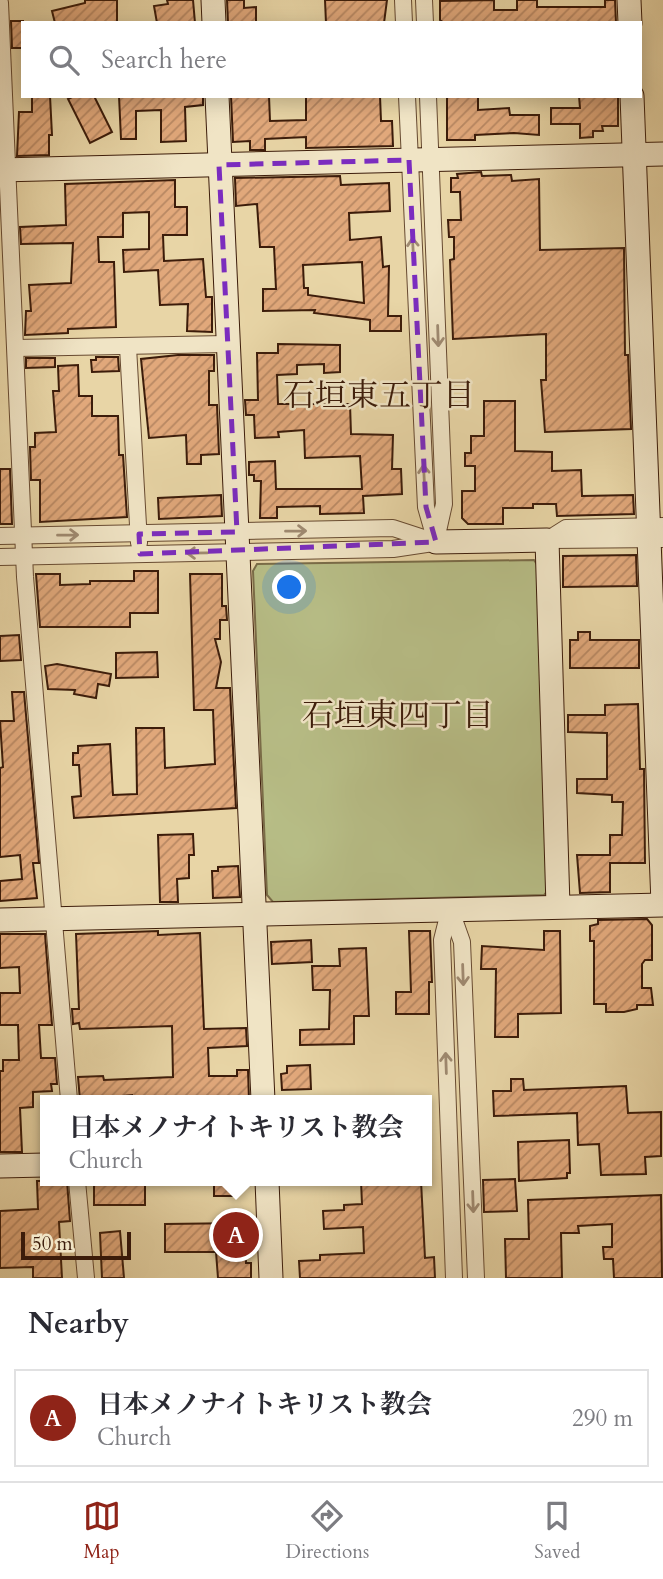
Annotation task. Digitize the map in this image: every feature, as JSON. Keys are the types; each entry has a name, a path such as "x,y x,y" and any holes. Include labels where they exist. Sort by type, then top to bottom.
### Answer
{"street":[{"path":"213,0 214,21"},
{"path":"403,0 404,21"},
{"path":"425,0 425,21"},
{"path":"629,0 630,21"},
{"path":"0,3 3,170 16,348 24,557 51,919 69,1095"},
{"path":"217,98 226,344 263,1095"},
{"path":"407,98 420,159"},
{"path":"428,98 420,159 426,507 436,542"},
{"path":"0,920 255,916 450,908 663,904 656,533 632,98"},
{"path":"3,170 663,154"},
{"path":"16,348 226,344"},
{"path":"128,347 140,554"},
{"path":"0,557 140,554 393,528 436,542 547,540 656,533"},
{"path":"0,536 139,534 237,542"},
{"path":"547,540 558,906"},
{"path":"450,908 442,940 454,1278"},
{"path":"450,908 462,942 475,1278"},
{"path":"0,1166 40,1165"},
{"path":"77,1186 86,1278"},
{"path":"267,1186 271,1278"}],"highlighted area":[{"path":"409,160 426,507 436,542 140,554 139,534 237,532 219,165"}],"green space":[{"path":"534,560 538,566 548,890 544,895 273,902 267,895 253,571 257,564"}],"building":[{"path":"85,0 117,0 117,21 54,21 52,11 85,3"},
{"path":"167,0 193,0 195,21 157,21 154,6 168,4"},
{"path":"227,0 244,0 244,8 256,7 256,21 228,21"},
{"path":"325,0 387,0 384,21 326,21"},
{"path":"494,0 494,10 517,10 517,0 537,0 537,7 605,7 605,0 615,0 616,21 441,21 440,1"},
{"path":"11,21 21,21 21,48 12,48"},
{"path":"32,98 50,98 52,135 49,135 49,155 17,156 19,112 32,112"},
{"path":"95,98 112,132 90,143 68,99"},
{"path":"119,98 203,98 203,105 185,107 186,141 161,142 161,110 136,111 136,139 121,139"},
{"path":"231,98 269,98 270,121 306,120 306,98 380,98 381,121 392,121 393,146 306,148 306,137 265,139 265,150 250,150 250,141 233,142"},
{"path":"447,98 478,98 478,110 509,108 510,115 539,115 539,135 475,135 475,140 447,140"},
{"path":"579,98 618,98 618,126 602,126 603,131 593,131 593,137 580,138 580,124 551,124 551,108 580,108"},
{"path":"481,172 482,176 511,175 512,181 539,179 540,250 624,248 625,355 628,355 631,429 545,432 541,380 546,380 546,334 453,339 450,260 454,259 454,237 449,237 448,220 461,220 460,192 451,192 451,178 458,178 457,174"},
{"path":"340,176 341,185 389,183 390,211 349,213 350,240 381,237 383,267 389,266 388,316 401,316 401,331 370,331 370,320 314,313 315,310 263,311 263,289 276,289 274,247 260,247 257,204 236,206 235,178","holes":["362,262 364,303 308,295 308,288 304,288 303,265"]},
{"path":"175,180 175,207 187,207 187,235 163,235 164,261 203,259 206,297 212,297 212,332 187,331 188,304 160,305 158,270 124,272 123,250 149,249 149,212 123,213 123,237 98,237 99,262 114,262 116,327 68,329 68,333 25,335 26,311 31,311 29,285 71,283 73,243 21,244 20,227 66,225 65,184"},
{"path":"278,344 340,345 340,372 324,373 324,364 297,365 297,374 277,375 278,404 350,404 351,434 393,435 392,469 401,469 402,494 363,496 364,513 320,514 320,506 277,507 277,518 260,518 261,481 254,481 254,475 249,475 249,462 275,461 276,489 362,489 360,456 305,458 304,430 278,432 279,437 255,438 254,415 246,415 245,400 258,400 257,353 278,353"},
{"path":"214,355 214,371 209,371 209,405 217,405 219,454 201,455 201,464 187,464 186,435 149,438 141,359"},
{"path":"96,357 118,357 119,371 92,372 91,360 96,360"},
{"path":"26,358 55,358 55,367 26,368"},
{"path":"78,365 79,396 92,396 92,416 118,416 119,455 123,455 127,517 40,522 40,480 31,480 30,447 35,447 35,433 56,432 53,391 59,391 58,366"},
{"path":"484,401 515,401 515,451 552,452 552,471 581,470 582,496 633,495 634,514 557,516 556,504 533,504 533,508 503,508 503,524 468,524 462,518 462,491 475,491 475,466 465,466 465,453 471,453 471,436 484,436"},
{"path":"0,469 10,469 12,524 0,524"},
{"path":"221,495 222,516 159,519 158,498"},
{"path":"636,555 637,586 563,587 563,556"},
{"path":"134,571 158,571 158,613 130,613 130,627 40,627 36,574 60,574 60,585 90,584 90,581 134,581"},
{"path":"190,574 222,574 222,606 226,606 227,620 220,620 220,639 215,639 221,662 216,688 230,688 236,808 74,818 72,797 81,796 79,765 73,765 73,753 78,753 78,746 110,744 113,795 137,794 136,728 164,728 165,768 215,764 213,710 194,710"},
{"path":"578,632 590,632 590,640 639,640 639,668 570,668 570,640 578,640"},
{"path":"19,635 21,660 0,661 0,636"},
{"path":"157,652 158,677 116,678 116,653"},
{"path":"57,664 111,674 109,686 98,684 96,698 74,694 75,690 48,689 45,666"},
{"path":"12,692 24,692 39,863 33,863 37,898 0,901 0,881 22,879 20,855 0,857 0,768 3,767 0,721 14,721"},
{"path":"638,704 640,769 644,769 645,863 610,863 610,892 580,893 577,855 610,855 610,835 622,835 623,802 612,802 612,795 577,793 577,779 607,779 607,733 568,732 568,715 605,715 605,705"},
{"path":"193,834 194,855 189,855 189,878 177,879 178,902 160,902 158,835"},
{"path":"238,866 240,897 213,898 212,871 218,871 218,867"},
{"path":"647,919 652,925 652,960 645,960 642,964 642,988 651,988 653,1005 637,1005 637,1009 624,1012 606,1012 606,1004 594,1004 594,941 590,941 590,926 598,924 598,920"},
{"path":"158,931 158,935 200,933 204,1029 246,1028 247,1046 208,1048 209,1076 237,1076 237,1070 248,1070 249,1095 80,1095 78,1077 103,1076 104,1080 173,1077 172,1026 80,1029 79,1023 73,1024 72,1009 79,1009 76,934"},
{"path":"409,931 430,931 432,982 429,982 429,1014 396,1014 396,992 411,992"},
{"path":"544,931 560,931 561,1013 518,1014 518,1037 495,1037 496,969 481,969 482,946 544,950"},
{"path":"0,934 45,934 52,1025 39,1025 41,1058 55,1058 57,1084 51,1084 52,1091 33,1092 33,1107 20,1108 22,1152 0,1152 0,1071 3,1071 3,1060 19,1060 18,1025 0,1025 0,993 20,993 19,967 0,968"},
{"path":"311,940 312,962 272,964 271,942"},
{"path":"366,948 369,1016 354,1016 354,1044 300,1045 300,1030 329,1029 330,990 313,990 312,966 340,966 339,949"},
{"path":"310,1065 311,1089 282,1090 281,1074 287,1073 287,1066"},
{"path":"511,1079 523,1079 524,1090 626,1086 628,1113 661,1112 661,1156 645,1157 646,1174 601,1175 599,1144 578,1145 577,1113 494,1116 493,1091 511,1091"},
{"path":"569,1140 570,1173 567,1173 567,1178 519,1181 518,1142"},
{"path":"515,1179 517,1211 484,1212 483,1180"},
{"path":"37,1181 40,1181 40,1186 67,1186 70,1221 59,1222 62,1278 33,1278 33,1267 0,1268 0,1211 38,1209"},
{"path":"94,1186 145,1186 145,1205 94,1205"},
{"path":"214,1186 234,1186 234,1196 214,1196"},
{"path":"361,1186 421,1186 425,1258 434,1257 435,1278 300,1278 299,1261 320,1260 320,1255 364,1253 363,1227 324,1229 323,1211 344,1210 344,1205 362,1204"},
{"path":"661,1195 662,1278 614,1278 613,1259 604,1259 603,1247 612,1247 612,1224 578,1226 579,1233 561,1233 562,1278 506,1278 505,1239 529,1239 528,1200"},
{"path":"244,1223 246,1263 251,1263 251,1278 218,1278 216,1252 165,1252 165,1224"},
{"path":"120,1231 124,1278 102,1278 100,1233"}],"place":[{"name":"日本メノナイトキリスト教会","path":"236,1235"}],"district":[{"name":"石垣東五丁目","path":"379,395"},
{"name":"石垣東四丁目","path":"398,715"}]}
